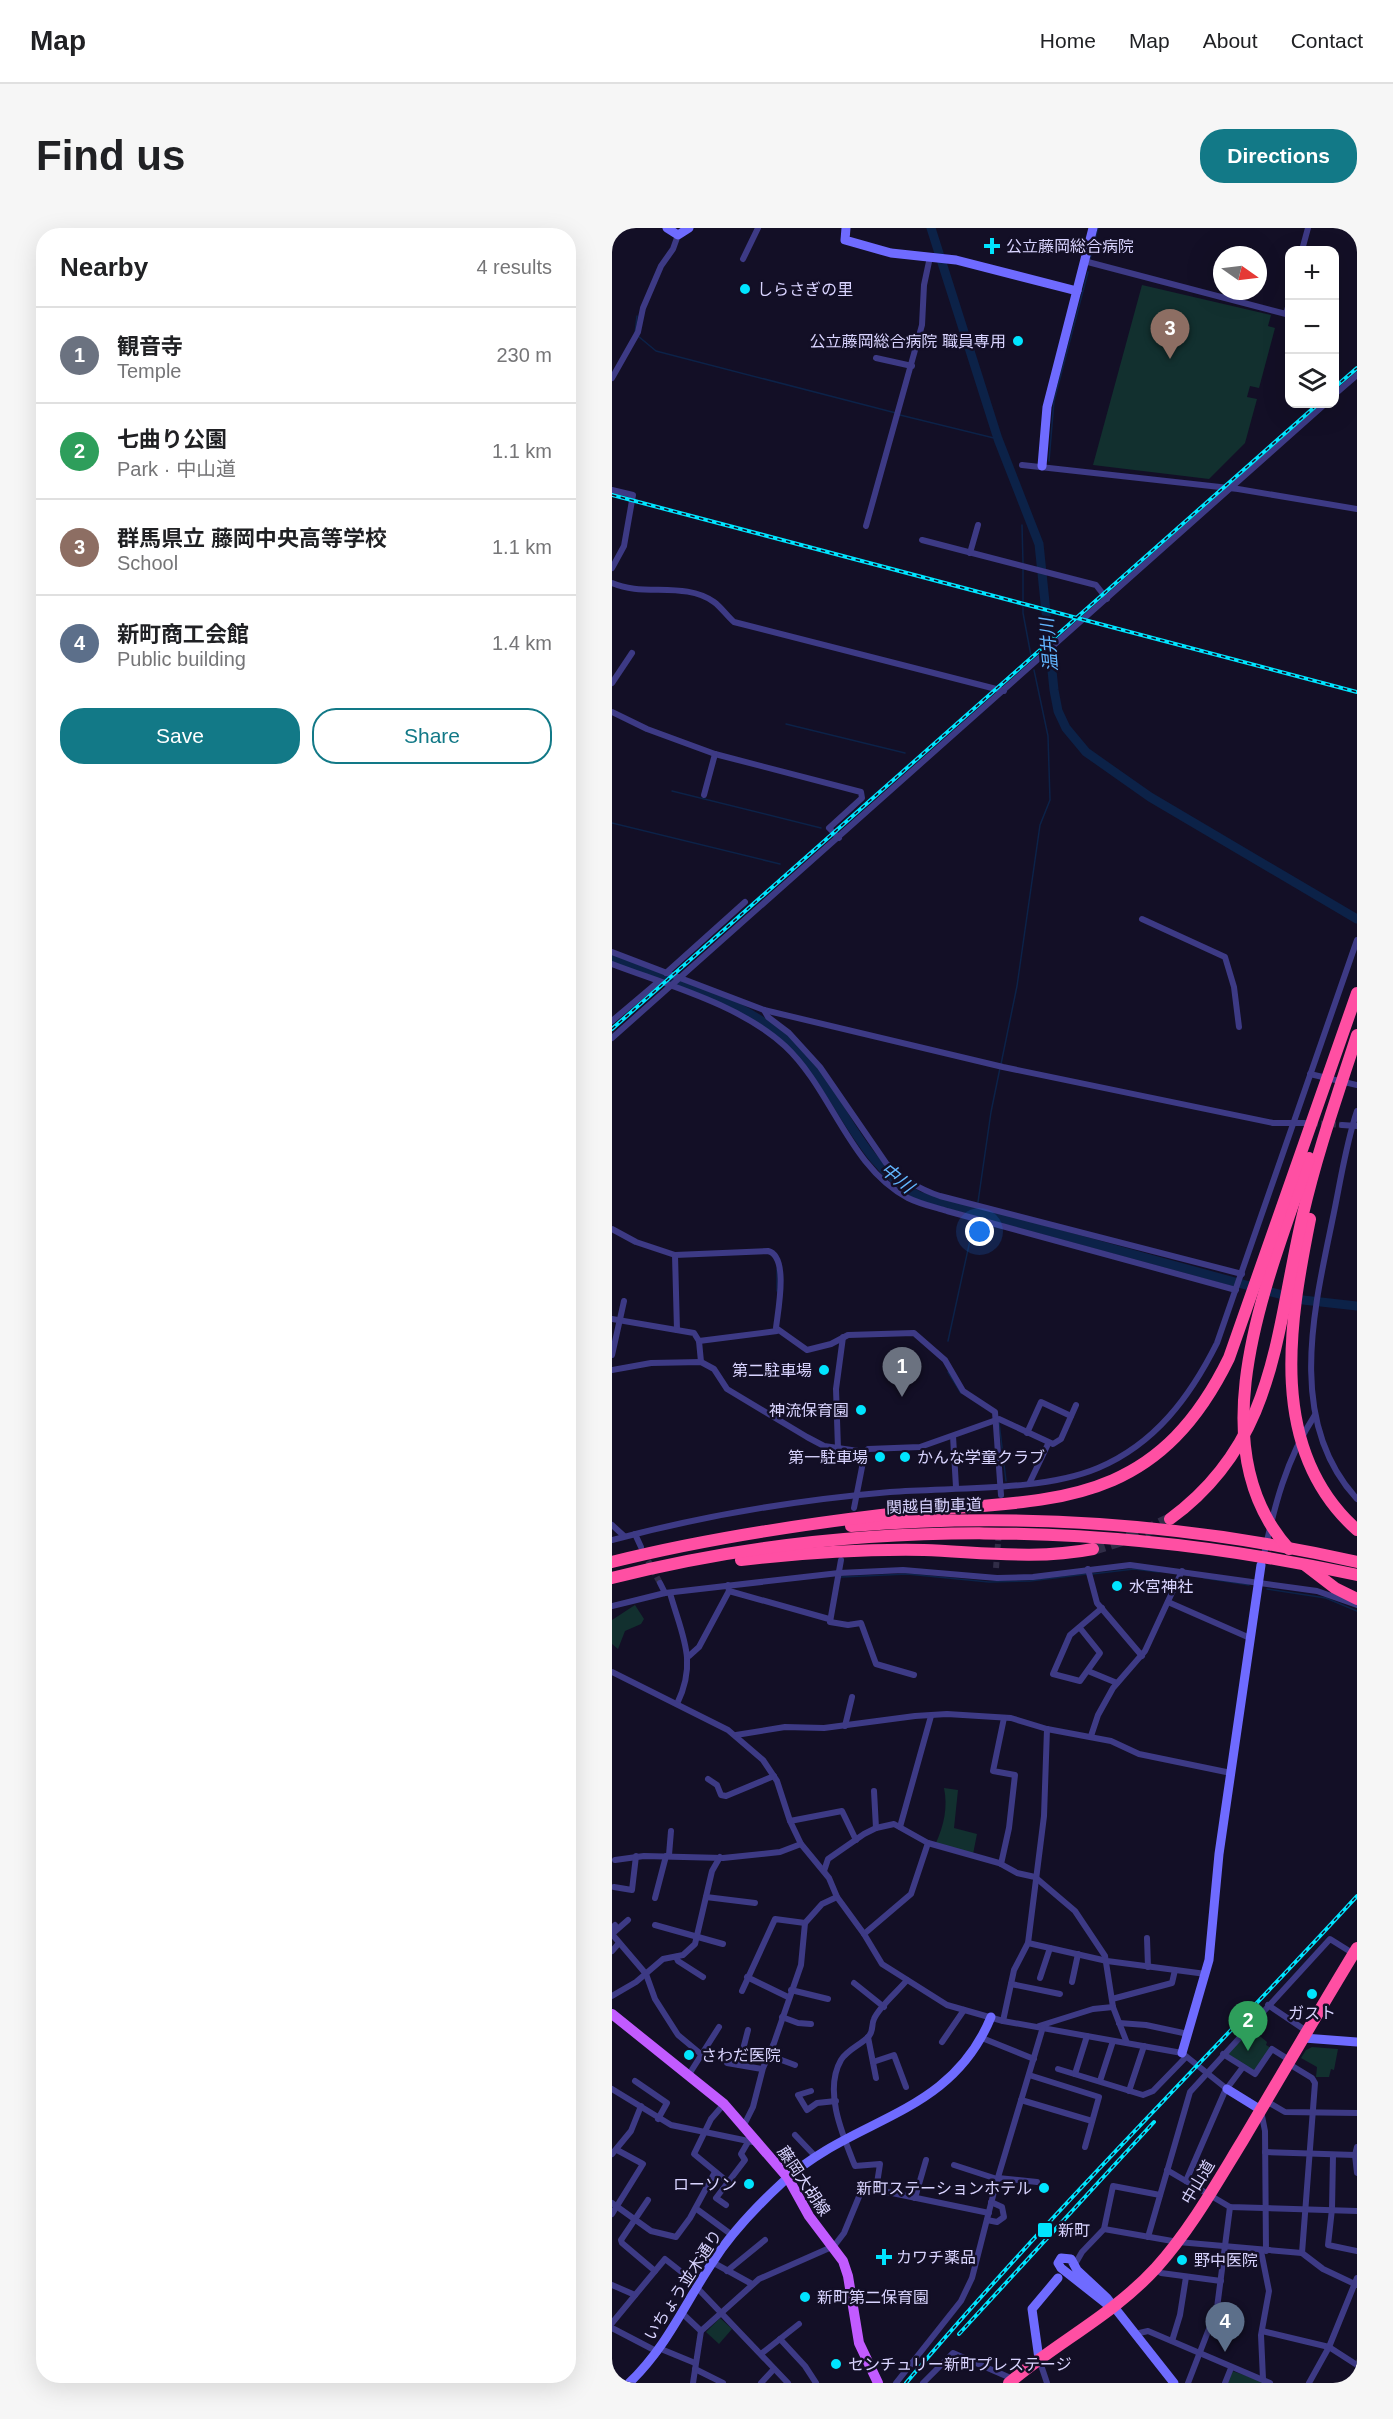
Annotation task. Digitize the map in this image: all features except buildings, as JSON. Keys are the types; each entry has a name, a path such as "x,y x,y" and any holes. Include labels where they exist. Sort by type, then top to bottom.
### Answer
{"highway":[{"path":"1343,1075 1357,993"},
{"path":"1343,1075 1357,1006"},
{"path":"612,1564 813,1524 895,1513 1048,1501 1098,1488 1142,1464 1169,1444 1192,1420 1212,1391 1229,1358 1357,1035"},
{"path":"1336,1086 1263,1303 1246,1383 1244,1451 1251,1484 1265,1516 1284,1543 1308,1568 1335,1588 1357,1599"},
{"path":"1336,1086 1297,1300 1291,1368 1294,1422 1303,1453 1322,1490 1357,1530"},
{"path":"1170,1519 1200,1495 1228,1464 1246,1435 1259,1407 1271,1367 1304,1211 1336,1086"},
{"name":"関越自動車道","path":"612,1564 757,1537 850,1526 1016,1521 1107,1524 1259,1542 1357,1562"},
{"name":"関越自動車道","path":"612,1580 673,1564 757,1550 840,1540 926,1534 1015,1533 1104,1537 1258,1560 1273,1558 1357,1575"},
{"path":"612,1580 729,1561 821,1553 925,1550 1041,1556 1093,1550"},
{"name":"中山道","path":"1011,2381 1039,2359 1113,2309 1155,2269 1178,2242 1210,2195 1356,1953"}],"main road":[{"name":"藤岡大胡線","path":"612,2014 724,2104 744,2126 753,2143 788,2178 809,2216 834,2246 848,2276 859,2343 878,2383"}],"street":[{"path":"667,228 678,235"},
{"path":"612,378 638,332 643,308 661,266 673,249 678,235 689,228"},
{"path":"743,259 758,228"},
{"path":"846,228 845,240 891,252 939,258 1077,291"},
{"path":"1042,466 1047,407 1093,228"},
{"path":"1303,246 1308,228"},
{"path":"866,526 922,325 924,285 939,258"},
{"path":"1084,261 1285,314"},
{"path":"876,358 912,366"},
{"path":"1339,391 1357,375"},
{"path":"612,1038 1321,408"},
{"path":"1022,465 1230,489 1357,508"},
{"path":"612,489 633,495 624,546 612,568"},
{"path":"970,553 978,525"},
{"path":"922,540 1096,585 1107,599"},
{"path":"612,583 630,588 674,590 693,594 713,601 734,622 1004,691"},
{"path":"612,683 632,653"},
{"path":"612,712 647,729 715,754 861,792 862,798 829,828 839,838"},
{"path":"704,795 715,754"},
{"path":"666,973 745,902"},
{"path":"1142,919 1225,957 1234,987 1239,1027"},
{"path":"612,1539 729,1514 856,1495 1002,1485 1081,1474 1096,1469 1149,1437 1185,1399 1204,1369 1237,1288 1357,940"},
{"path":"612,952 765,1010 1001,1067 1273,1123 1305,1123"},
{"path":"612,964 671,986 759,1026 784,1046 813,1078 865,1160 897,1189 925,1205 1237,1288"},
{"path":"612,1021 658,982"},
{"path":"765,1010 768,1017 789,1033 820,1067 880,1155 899,1178 940,1196 1241,1275"},
{"path":"1310,1074 1343,1075"},
{"path":"1357,1111 1316,1296 1311,1386 1324,1451 1345,1486 1357,1499"},
{"path":"1342,1125 1355,1126"},
{"path":"897,1189 899,1178"},
{"path":"612,1229 636,1242 675,1255 764,1251 774,1253 779,1263 777,1331"},
{"path":"1083,1247 1086,1236"},
{"path":"675,1255 677,1330"},
{"path":"624,1301 612,1357 614,1370 651,1363 701,1362 714,1369 727,1389 824,1446 865,1452 868,1449 920,1448 996,1419 1048,1444 1058,1442 1076,1405"},
{"path":"612,1319 694,1333 699,1341 701,1362"},
{"path":"699,1341 777,1331 810,1350 848,1335 908,1332 920,1336 945,1360 959,1387 991,1408 996,1419 1001,1495"},
{"path":"838,1449 836,1389 843,1337"},
{"path":"1027,1433 1041,1402 1071,1416"},
{"path":"1058,2069 1143,2095 1153,2091 1184,2055 1188,2034 1207,1975 1231,1773 1259,1581 1258,1560 1291,1456 1315,1415"},
{"path":"953,1436 956,1487"},
{"path":"1030,1482 1048,1444"},
{"path":"854,1508 865,1452"},
{"path":"612,1525 624,1536"},
{"path":"635,1534 641,1547"},
{"path":"829,1619 841,1560"},
{"path":"612,1606 667,1593 728,1588 839,1573 903,1570 997,1578 1089,1573 1130,1565 1259,1581 1317,1591 1357,1605"},
{"path":"996,1568 997,1578"},
{"path":"1091,1736 1098,1715 1117,1683 1142,1656 1182,1571"},
{"path":"1089,1573 1095,1597 1102,1608 1142,1656"},
{"path":"660,1583 667,1593 689,1656 686,1685 677,1704"},
{"path":"728,1588 829,1619 830,1622 848,1625 861,1623 876,1664 914,1675"},
{"path":"689,1656 699,1647 728,1588"},
{"path":"1168,1602 1250,1638"},
{"path":"1080,1628 1100,1650 1088,1671 1080,1681 1053,1674 1065,1644 1080,1628 1102,1608"},
{"path":"1088,1671 1117,1683"},
{"path":"612,1672 736,1736 763,1760 774,1776 801,1844 824,1871 837,1897 882,1964 947,2005 1003,2021 1184,2055 1205,2074 1227,2089 1263,2106 1285,2112 1357,2113"},
{"path":"845,1726 852,1697"},
{"path":"736,1736 784,1728 845,1726 889,1718 931,1716 1004,1718 1047,1730 1115,1742 1138,1754 1231,1773"},
{"path":"900,1827 931,1716"},
{"path":"1001,1864 1009,1828 1015,1775 993,1771 1004,1718"},
{"path":"1003,2021 1019,1958 1028,1943 1044,1816 1047,1730"},
{"path":"708,1779 717,1785 721,1795 726,1796 774,1776"},
{"path":"874,1791 876,1828"},
{"path":"790,1821 842,1811 856,1840"},
{"path":"824,1871 828,1859 856,1840 876,1828 894,1824 928,1843 1001,1864 1017,1873 1035,1877 1075,1911 1107,1961 1112,2003 1127,2043"},
{"path":"655,1898 668,1856 671,1832"},
{"path":"864,1934 911,1894 928,1843"},
{"path":"615,1860 636,1856 720,1857 780,1852 801,1844"},
{"path":"614,1887 632,1890 636,1856"},
{"path":"612,1996 646,1974 663,1959 676,1957 690,1949 699,1937 712,1870 720,1857"},
{"path":"706,1897 755,1903"},
{"path":"744,2126 753,2107 762,2069 804,1952 805,1923 822,1904 837,1897"},
{"path":"742,1991 775,1919 805,1923"},
{"path":"628,1920 612,1934 646,1974 655,1999 670,2024 705,2059"},
{"path":"655,1925 723,1944"},
{"path":"1148,1938 1148,1967"},
{"path":"1148,2237 1190,2092 1330,1939 1356,1953"},
{"path":"612,1951 619,1943"},
{"path":"1028,1943 1107,1961 1207,1975"},
{"path":"1040,1978 1050,1948"},
{"path":"1072,1982 1078,1954"},
{"path":"676,1957 678,1961 703,1977"},
{"path":"1041,2027 1173,1983 1175,1970"},
{"path":"747,1977 789,1994 828,1999"},
{"path":"876,2190 880,2164 855,2166 845,2142 836,2101 835,2084 840,2061 868,2037 873,2030 874,2019 907,1980"},
{"path":"854,1983 884,2007"},
{"path":"1011,1984 1060,1994"},
{"path":"1268,2006 1306,2035 1357,2042"},
{"path":"942,2042 964,2010"},
{"path":"782,2017 798,2023 811,2024"},
{"name":"いちょう並木通り","path":"629,2383 659,2350 683,2314 712,2262 732,2235 788,2178 816,2157 937,2090 959,2071 982,2038 991,2018"},
{"path":"1119,2023 1146,2025 1188,2034"},
{"path":"688,2076 705,2059 719,2027"},
{"path":"896,2383 961,2301 972,2278 991,2202 1034,2059 1041,2027"},
{"path":"739,2065 748,2030"},
{"path":"1075,2074 1087,2036"},
{"path":"868,2037 876,2078"},
{"path":"982,2038 1034,2059"},
{"path":"1100,2081 1113,2041"},
{"path":"1129,2091 1144,2046"},
{"path":"1223,2054 1255,2074 1272,2049 1314,2080 1302,2253"},
{"path":"768,2055 795,2065"},
{"path":"873,2062 894,2055 906,2087"},
{"path":"726,2063 762,2069"},
{"path":"1186,2181 1227,2089 1244,2067"},
{"path":"1029,2075 1099,2097 1085,2147"},
{"path":"634,2081 667,2103 658,2119"},
{"path":"612,2089 671,2126 753,2143"},
{"path":"811,2091 798,2095 807,2110 817,2103 836,2101"},
{"path":"1021,2100 1092,2121"},
{"path":"724,2104 714,2114 694,2154 728,2182"},
{"path":"612,2214 615,2205 643,2163 614,2152 631,2131 641,2106"},
{"path":"1135,2334 1148,2331 1267,2382 1262,2331 1269,2291 1264,2251 1266,2152 1263,2106"},
{"path":"795,2135 816,2157"},
{"path":"726,2205 716,2198 745,2160 741,2154 753,2143"},
{"path":"1357,2147 1355,2156 1357,2173"},
{"path":"1266,2152 1355,2156"},
{"path":"1333,2155 1332,2209 1328,2245 1357,2251"},
{"path":"915,2198 926,2160"},
{"path":"954,2165 998,2178 1037,2182"},
{"path":"1167,2170 1230,2207 1357,2211"},
{"path":"615,2205 651,2231 676,2237 690,2218 715,2172"},
{"path":"1047,2383 1039,2359 1032,2309 1058,2278 1073,2270 1082,2252 1104,2229 1113,2186 1160,2195"},
{"path":"693,2383 701,2331 752,2284 834,2246 844,2233 863,2187 988,2217 997,2222 1004,2217 1002,2207 991,2202"},
{"path":"648,2200 621,2240 622,2244 655,2271"},
{"path":"1188,2383 1216,2311 1230,2207"},
{"path":"698,2210 732,2235"},
{"path":"1104,2229 1178,2242 1302,2253 1323,2269 1357,2283 1312,2382"},
{"path":"727,2271 765,2240"},
{"path":"1058,2278 1061,2258 1082,2252"},
{"path":"1067,2256 1073,2270 1102,2303 1113,2309 1174,2383"},
{"path":"612,2323 665,2259 697,2288 788,2383"},
{"path":"712,2262 752,2284"},
{"path":"1059,2263 1061,2268 1073,2270"},
{"path":"1155,2269 1161,2273 1221,2281"},
{"path":"1172,2341 1180,2315 1186,2277"},
{"path":"612,2285 635,2295"},
{"path":"683,2314 701,2331"},
{"path":"761,2354 799,2324"},
{"path":"612,2328 695,2366 723,2383"},
{"path":"1262,2331 1329,2348 1357,2365"},
{"path":"780,2339 806,2366 816,2383"},
{"path":"923,2383 953,2353 1011,2381"},
{"path":"1225,2383 1231,2368"},
{"path":"761,2383 774,2369"}],"green space":[{"path":"1142,285 1271,315 1268,326 1275,328 1259,388 1250,386 1247,397 1257,399 1245,443 1209,479 1093,465"},
{"path":"635,1605 644,1619 641,1624 625,1631 618,1649 612,1644 612,1620"},
{"path":"944,1788 958,1790 954,1828 977,1834 973,1854 936,1843 944,1816 946,1802"},
{"path":"1249,2027 1271,2048 1254,2073 1224,2054"},
{"path":"1312,2047 1338,2049 1334,2070 1331,2069 1329,2077 1316,2077 1317,2067 1301,2058 1306,2050"},
{"path":"720,2318 732,2329 719,2344 706,2332"},
{"path":"1232,2371 1265,2382 1265,2383 1227,2383"}],"waterway":[{"name":"温井川","path":"931,228 998,439 1039,544 1054,690 1058,711 1066,728 1086,752 1150,797 1357,919"},
{"path":"1090,259 1098,228"},
{"path":"1049,461 1054,401 1088,272"},
{"path":"635,333 637,316"},
{"path":"638,336 656,351 896,413"},
{"path":"900,415 998,439"},
{"path":"1022,525 1023,563"},
{"path":"1023,568 1023,613 1032,661"},
{"path":"1001,1064 1017,986 1040,825 1050,800 1048,736 1034,670"},
{"path":"786,724 905,753"},
{"path":"672,791 821,828"},
{"path":"612,823 780,864"},
{"name":"中川","path":"612,958 715,996 740,1008 785,1038 818,1075 868,1152 900,1184 919,1196 1275,1293 1303,1300 1357,1306"},
{"path":"978,1202 1000,1068"},
{"path":"948,1341 974,1222"},
{"path":"777,1269 777,1291"},
{"path":"948,1372 961,1393"},
{"path":"999,1422 1006,1481"},
{"path":"1092,1574 1134,1569 1159,1572"},
{"path":"841,1577 907,1574 989,1582 1030,1581 1087,1574"},
{"path":"1204,1578 1249,1585"},
{"path":"1267,1589 1326,1598 1357,1611"}],"tunnel":[{"path":"1312,1123 1342,1125"},
{"path":"1093,1549 1138,1535 1170,1519"},
{"path":"996,1568 999,1531"},
{"path":"644,1553 660,1583"}],"railway":[{"path":"1339,384 1357,368"},
{"path":"612,1029 1313,408"},
{"path":"612,495 1357,692"},
{"path":"906,2383 960,2320 1072,2198 1357,1896"},
{"path":"959,2334 1154,2122"}],"place":[{"name":"公立藤岡総合病院","path":"992,246"},
{"name":"しらさぎの里","path":"745,289"},
{"name":"公立藤岡総合病院 職員専用","path":"1018,341"},
{"name":"群馬県立 藤岡中央高等学校","path":"1170,359"},
{"name":"第二駐車場","path":"824,1370"},
{"name":"観音寺","path":"902,1397"},
{"name":"神流保育園","path":"861,1410"},
{"name":"第一駐車場","path":"880,1457"},
{"name":"かんな学童クラブ","path":"905,1457"},
{"name":"水宮神社","path":"1117,1586"},
{"name":"ガスト","path":"1312,1994"},
{"name":"七曲り公園","path":"1248,2051"},
{"name":"さわだ医院","path":"689,2055"},
{"name":"ローソン","path":"749,2184"},
{"name":"新町ステーションホテル","path":"1044,2188"},
{"name":"新町","path":"1045,2230"},
{"name":"カワチ薬品","path":"884,2257"},
{"name":"野中医院","path":"1182,2260"},
{"name":"新町第二保育園","path":"805,2297"},
{"name":"新町商工会館","path":"1225,2352"},
{"name":"センチュリー新町プレステージ","path":"836,2364"}]}
